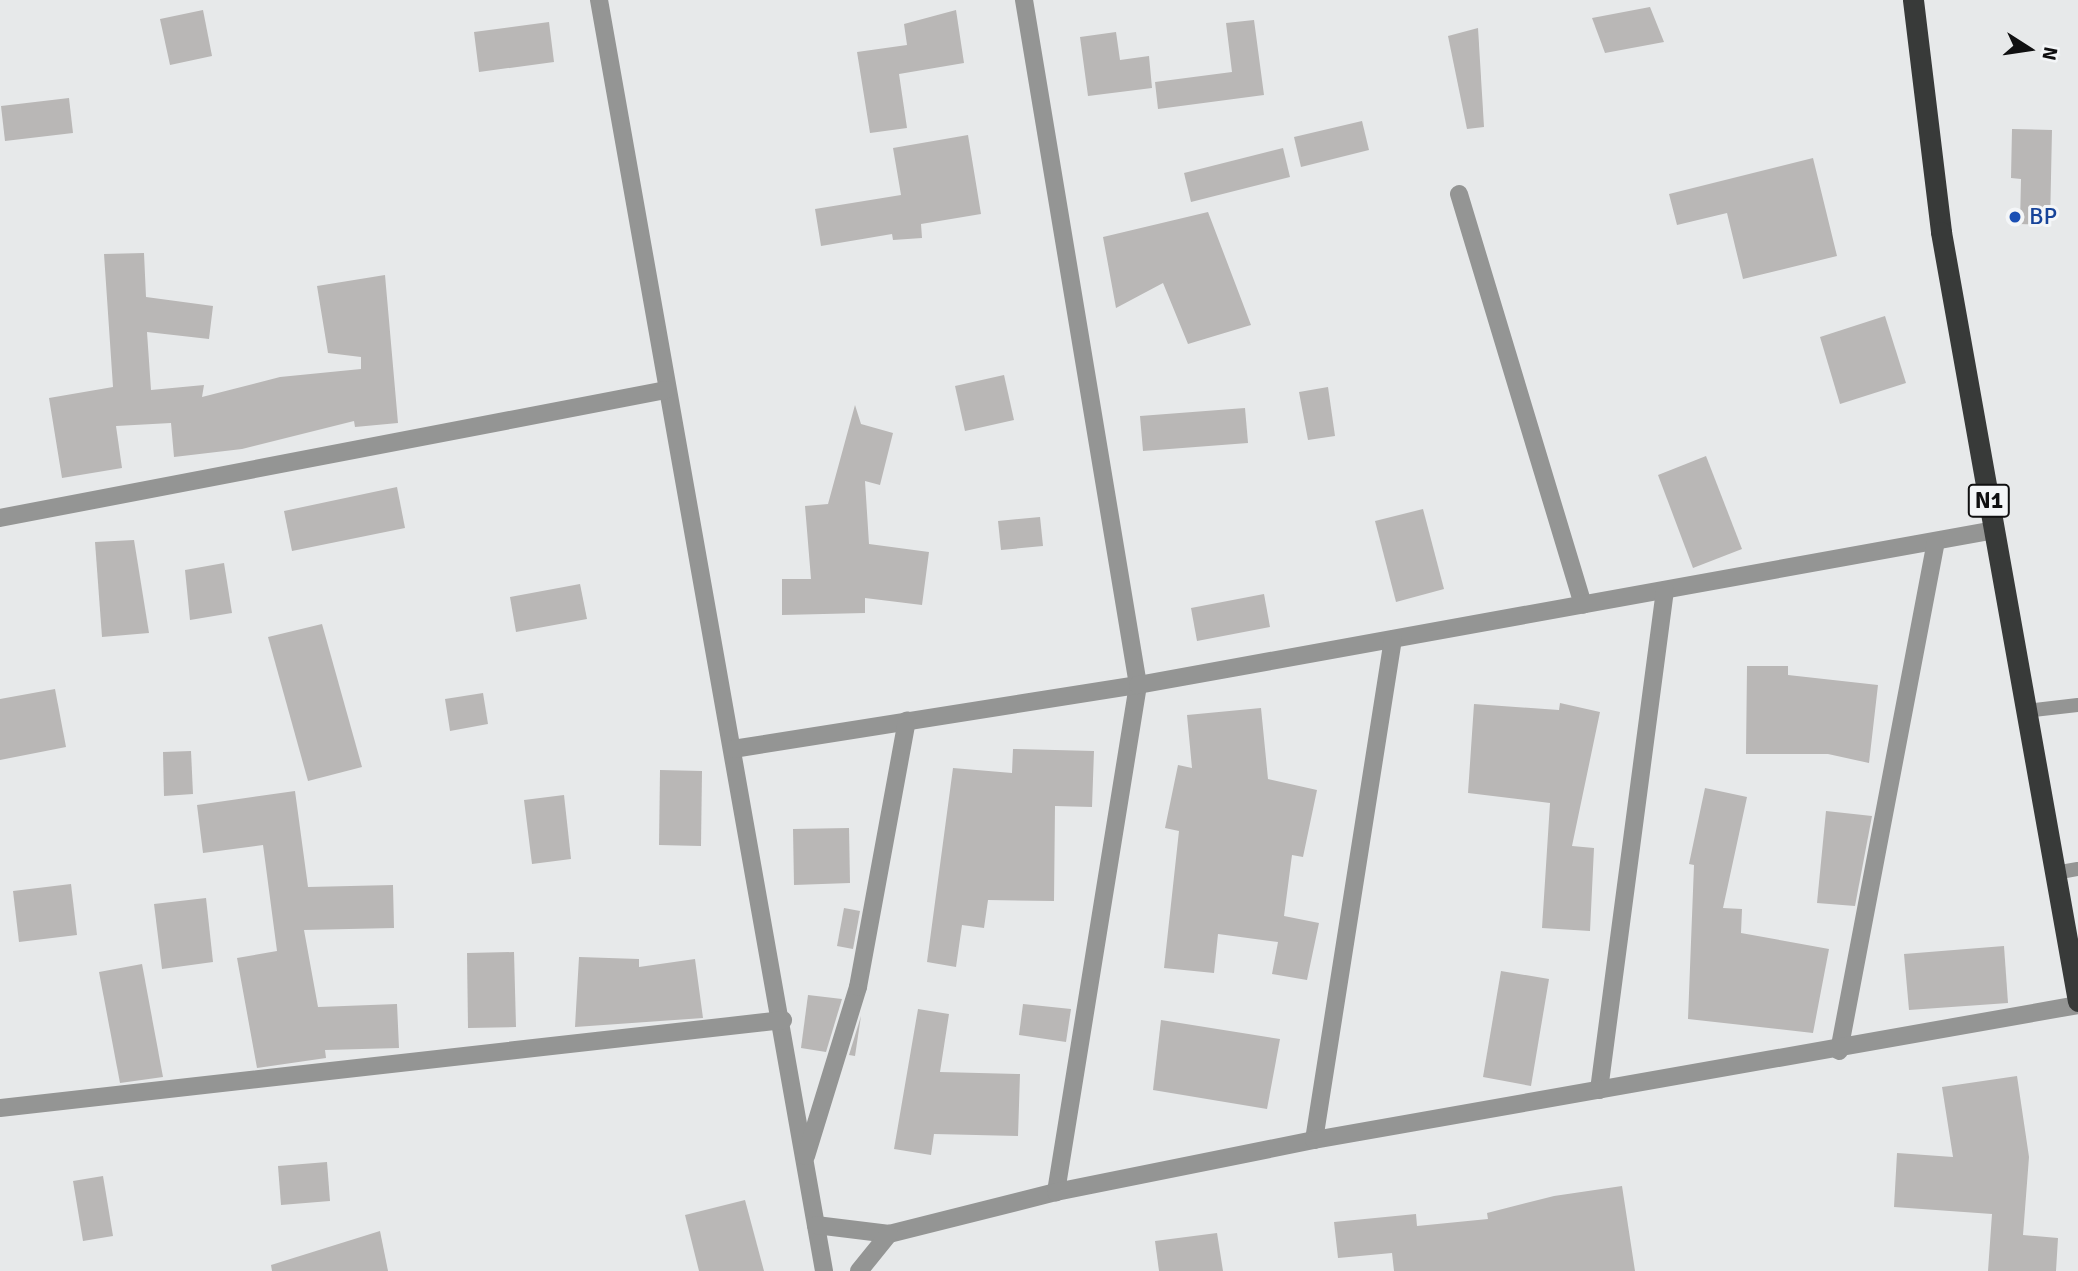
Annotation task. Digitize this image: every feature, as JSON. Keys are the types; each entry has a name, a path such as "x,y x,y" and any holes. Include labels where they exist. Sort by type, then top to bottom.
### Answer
{"highway":[{"name":"N1","path":"1913,0 1921,109 2078,1003"}],"street":[{"path":"599,0 666,390 783,1020 824,1271"},
{"path":"1024,0 1138,685 1056,1192"},
{"path":"1459,194 1583,605"},
{"path":"0,518 666,390"},
{"path":"733,749 1138,685 1994,530"},
{"path":"1839,1051 1936,541"},
{"path":"1599,1090 1665,590"},
{"path":"1314,1140 1393,639"},
{"path":"806,1158 844,1046 908,720"},
{"path":"816,1225 889,1234 1056,1192 1314,1140 1839,1051 2078,1003"},
{"path":"0,1108 783,1020"},
{"path":"859,1271 889,1234"}],"lane":[{"path":"2026,711 2078,705"},
{"path":"2055,873 2078,869"}],"building":[{"path":"1650,7 1664,42 1605,53 1592,18"},
{"path":"203,10 212,56 170,65 160,19"},
{"path":"956,10 964,63 899,74 907,128 870,133 857,52 907,45 904,24"},
{"path":"1254,20 1264,95 1158,109 1155,82 1232,72 1226,23"},
{"path":"549,22 554,62 479,72 474,32"},
{"path":"1478,28 1484,127 1467,129 1448,36"},
{"path":"1116,32 1120,60 1149,56 1152,88 1088,96 1080,37"},
{"path":"69,98 73,133 5,141 1,106"},
{"path":"1362,121 1369,150 1301,167 1294,137"},
{"path":"2012,129 2052,130 2050,225 2020,224 2021,179 2011,178"},
{"path":"968,135 981,214 921,224 922,238 893,240 892,234 821,246 815,209 901,195 893,148"},
{"path":"1283,148 1290,177 1191,202 1184,173"},
{"path":"1813,158 1837,256 1743,279 1727,213 1677,225 1669,194"},
{"path":"1208,212 1251,325 1188,344 1163,283 1116,308 1103,237"},
{"path":"144,253 146,297 213,306 209,339 147,332 151,390 204,385 202,397 280,377 361,369 361,357 328,353 317,286 385,275 398,423 355,427 354,421 242,449 174,457 171,423 116,426 122,468 62,478 49,398 113,387 104,254"},
{"path":"1885,316 1906,383 1840,404 1820,337"},
{"path":"1004,375 1014,420 965,431 955,386"},
{"path":"1328,387 1335,436 1308,440 1299,392"},
{"path":"855,405 861,424 893,433 880,485 865,481 869,544 929,552 922,605 865,598 865,613 782,615 782,579 811,579 805,506 828,504"},
{"path":"1245,408 1248,443 1143,451 1140,416"},
{"path":"1706,456 1742,549 1693,568 1658,475"},
{"path":"397,487 405,528 292,551 284,511"},
{"path":"1423,509 1444,589 1396,602 1375,521"},
{"path":"1040,517 1043,546 1001,550 998,521"},
{"path":"134,540 149,633 102,637 95,542"},
{"path":"224,563 232,613 190,620 185,570"},
{"path":"580,584 587,619 516,632 510,597"},
{"path":"1264,594 1270,627 1197,641 1191,608"},
{"path":"322,624 362,767 308,781 268,637"},
{"path":"1747,666 1788,666 1788,675 1878,685 1869,763 1828,754 1746,754"},
{"path":"55,689 66,747 0,760 0,699"},
{"path":"483,693 488,724 450,731 445,699"},
{"path":"1560,703 1600,712 1572,846 1594,848 1590,931 1542,928 1550,803 1468,793 1474,704 1559,710"},
{"path":"1261,708 1268,779 1317,790 1303,857 1292,855 1284,916 1319,923 1307,980 1272,974 1278,942 1218,934 1214,973 1164,968 1179,831 1165,828 1178,765 1192,768 1187,715"},
{"path":"1013,749 1094,751 1092,807 1055,806 1054,901 988,900 984,928 962,925 956,967 927,962 953,768 1012,773"},
{"path":"191,751 193,794 164,796 163,752"},
{"path":"660,770 702,771 701,846 659,845"},
{"path":"1705,788 1747,797 1723,908 1742,909 1741,933 1829,949 1813,1033 1688,1019 1694,865 1689,864"},
{"path":"295,791 308,887 393,885 394,928 304,930 318,1007 397,1004 399,1048 325,1050 326,1058 257,1068 237,958 277,951 263,845 203,853 197,805"},
{"path":"564,795 571,859 532,864 524,800"},
{"path":"1826,811 1872,816 1855,906 1817,903"},
{"path":"849,828 850,883 794,885 793,829"},
{"path":"71,884 77,935 19,942 13,891"},
{"path":"206,898 213,962 162,969 154,904"},
{"path":"844,908 860,911 853,949 837,946"},
{"path":"2004,946 2008,1003 1909,1010 1904,954"},
{"path":"514,952 516,1027 468,1028 467,953"},
{"path":"579,957 639,959 639,967 695,959 703,1018 575,1027"},
{"path":"142,964 163,1077 120,1083 99,972"},
{"path":"1501,971 1549,979 1531,1086 1483,1077"},
{"path":"808,995 842,999 826,1052 801,1048"},
{"path":"1023,1004 1071,1009 1066,1042 1019,1035"},
{"path":"918,1009 949,1014 940,1072 1020,1074 1018,1136 934,1134 931,1155 894,1149"},
{"path":"861,1016 855,1056 849,1055"},
{"path":"1161,1020 1280,1039 1267,1109 1153,1090"},
{"path":"2017,1076 2029,1157 2023,1235 2058,1238 2056,1271 1988,1271 1992,1214 1894,1207 1897,1153 1953,1157 1942,1087"},
{"path":"327,1162 330,1201 281,1205 278,1166"},
{"path":"103,1176 113,1236 83,1241 73,1181"},
{"path":"1622,1186 1635,1271 1394,1271 1392,1253 1338,1258 1334,1222 1416,1214 1417,1226 1488,1219 1487,1213 1554,1196"},
{"path":"745,1200 764,1271 699,1271 685,1215"},
{"path":"380,1231 388,1271 272,1271 271,1265"},
{"path":"1217,1233 1223,1271 1159,1271 1155,1241"}],"place":[{"name":"BP","path":"2015,217"}]}
